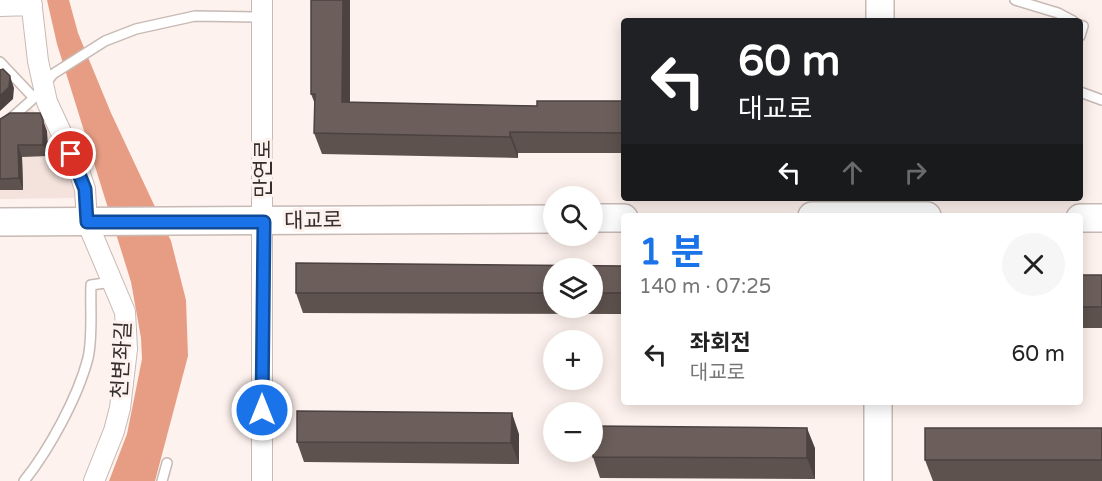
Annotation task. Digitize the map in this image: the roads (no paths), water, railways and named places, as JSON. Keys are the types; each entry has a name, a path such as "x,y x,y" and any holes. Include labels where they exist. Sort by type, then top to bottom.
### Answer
{"street":[{"path":"880,0 880,18"},
{"path":"0,6 29,2"},
{"name":"천변좌길","path":"29,2 47,102 85,189 125,312 125,372 114,431 94,481"},
{"name":"만연로","path":"262,9 264,222 262,481"},
{"path":"603,218 621,218"},
{"path":"1083,218 1102,219"},
{"name":"대교로","path":"0,222 543,219"},
{"path":"878,405 878,481"}],"lane":[{"path":"1015,0 1067,18"},
{"path":"0,128 44,86 92,47 136,29 164,21 262,9"},
{"path":"0,62 44,86"},
{"path":"1083,93 1102,100"},
{"path":"24,481 37,465 71,401 88,358 90,285 115,282"},
{"path":"162,481 167,463"}]}
